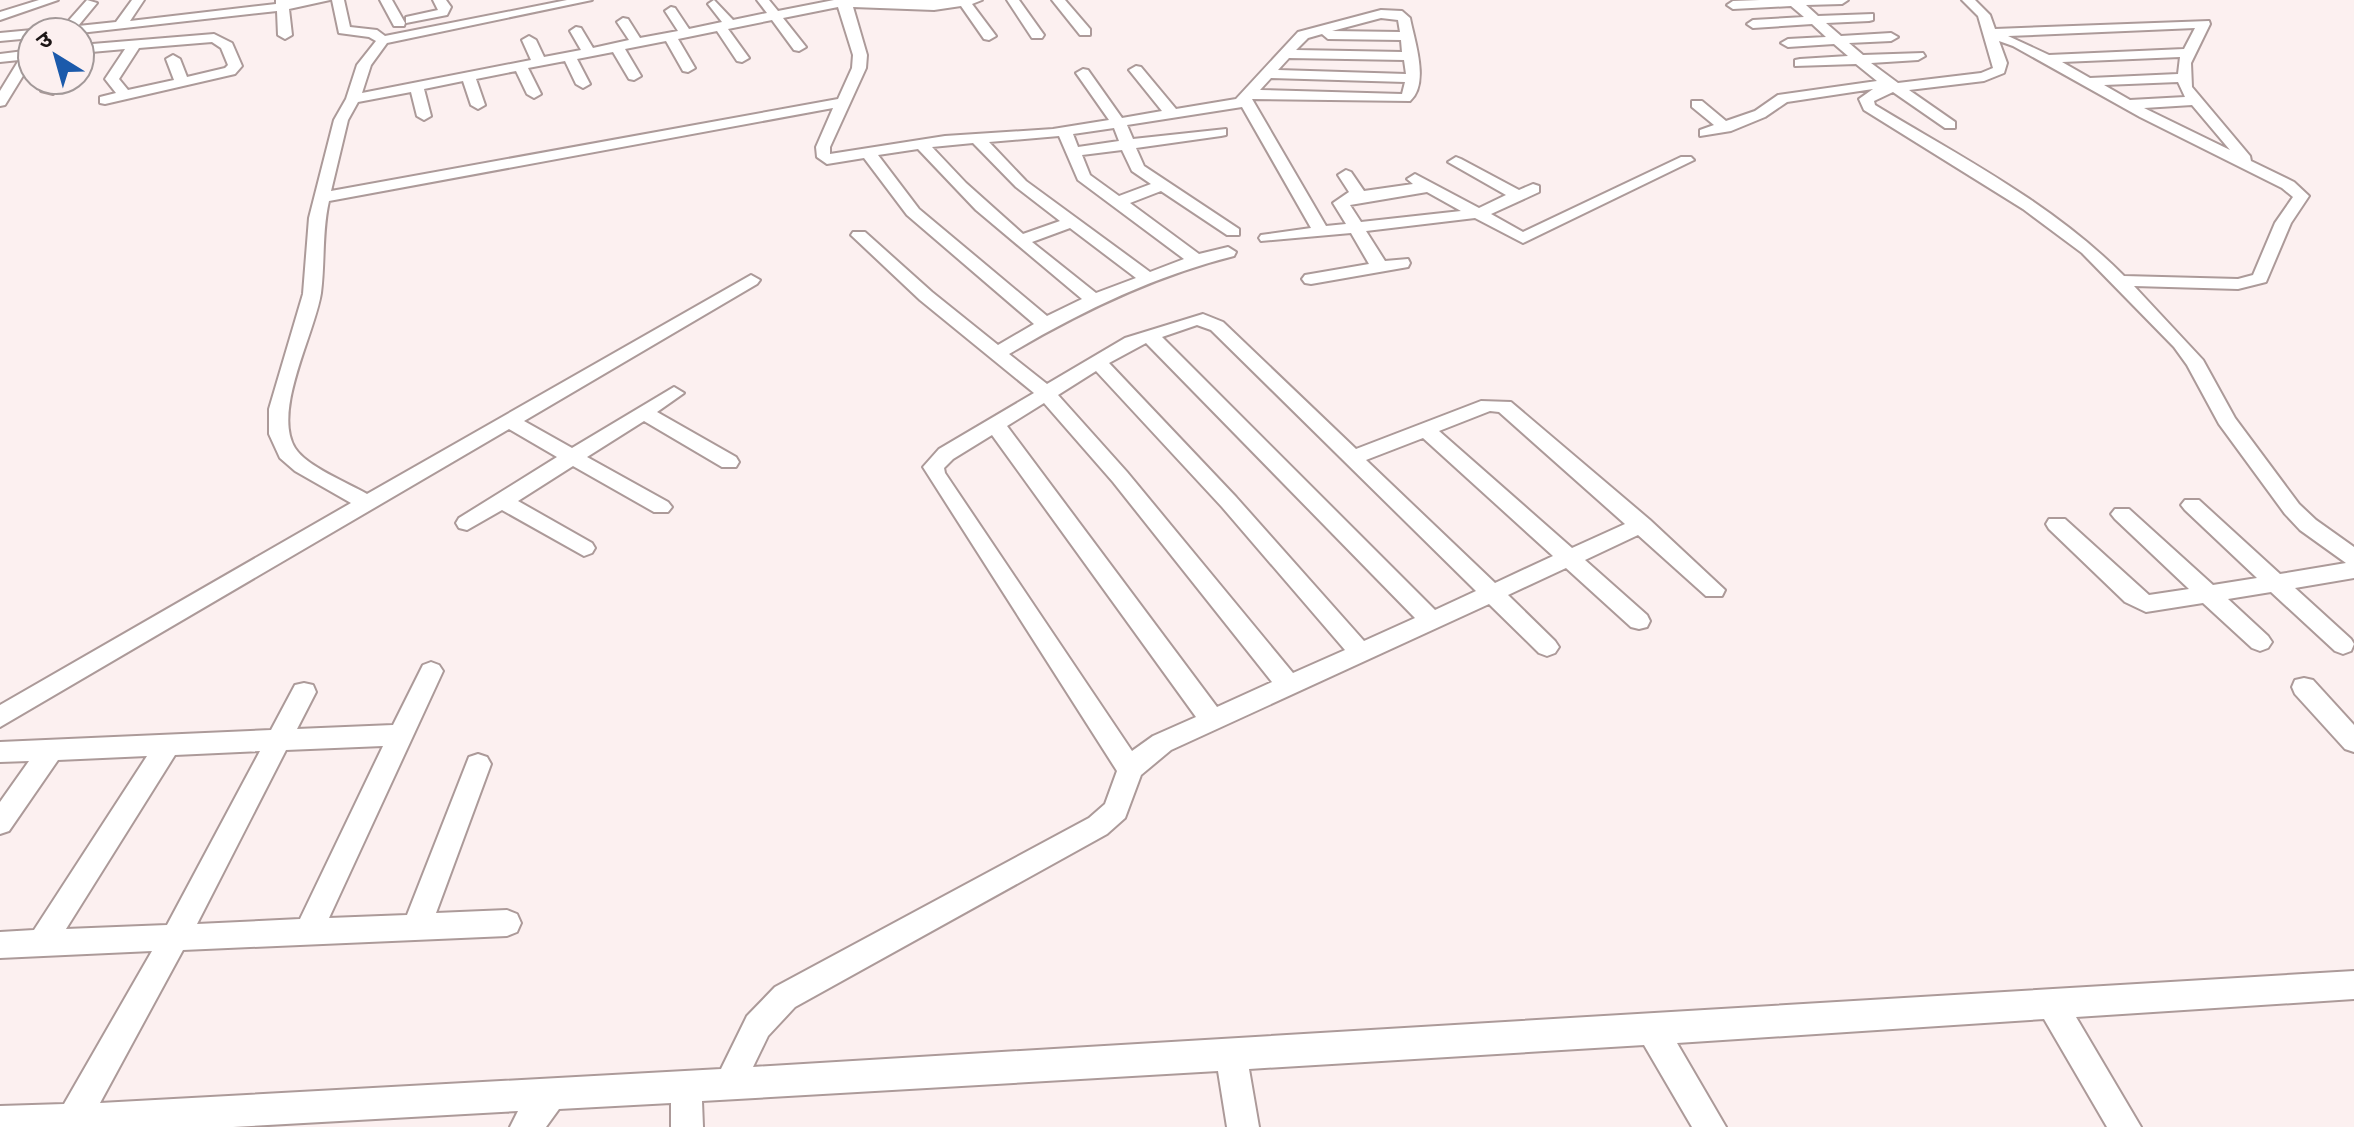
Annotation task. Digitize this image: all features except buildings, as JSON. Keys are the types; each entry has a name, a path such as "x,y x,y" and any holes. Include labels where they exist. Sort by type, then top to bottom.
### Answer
{"street":[{"path":"0,16 5,0"},
{"path":"0,16 52,0"},
{"path":"120,25 138,0"},
{"path":"170,21 185,0"},
{"path":"96,27 170,21 324,0"},
{"path":"338,0 344,30 378,36 586,0"},
{"path":"386,0 399,23"},
{"path":"367,503 302,466 287,453 279,434 279,409 312,294 315,263 313,241 341,120 353,99 378,36 399,23 443,12 445,7 439,0"},
{"path":"763,0 799,47"},
{"path":"1013,0 1037,35"},
{"path":"1058,0 1085,32"},
{"path":"1733,5 1842,0"},
{"path":"1705,133 1760,114 1783,98 1994,74 2000,63 1991,34 1984,15 1968,0"},
{"path":"353,99 416,86 435,77 468,76 487,67 520,66 825,3 934,6 970,1 989,36"},
{"path":"1793,1 1892,86 1950,125"},
{"path":"845,2 860,55 859,68 823,147 822,154 827,159 921,143 1064,131 1249,98 1399,99 1409,95 1413,78 1402,15 1388,14 1303,35 1249,98"},
{"path":"77,16 91,3"},
{"path":"282,4 285,35"},
{"path":"714,4 742,58"},
{"path":"671,11 686,33"},
{"path":"1753,24 1869,17"},
{"path":"623,22 637,43"},
{"path":"1991,34 2204,24 2188,53 2182,78 2194,101 2245,159 2244,164"},
{"path":"576,31 589,52"},
{"path":"1991,34 2010,39 2126,104 2288,185 2301,196 2283,223 2260,278 2238,284 2122,281"},
{"path":"1303,35 1408,36"},
{"path":"670,36 688,68"},
{"path":"1788,43 1891,37"},
{"path":"96,47 178,39 222,41 227,46 235,69 105,100"},
{"path":"529,40 539,62"},
{"path":"125,96 115,78 136,43"},
{"path":"617,47 634,76"},
{"path":"2046,59 2188,53"},
{"path":"1286,54 1411,56"},
{"path":"569,56 583,84"},
{"path":"1800,63 1918,56"},
{"path":"173,59 182,82"},
{"path":"520,66 534,94"},
{"path":"1136,70 1172,114"},
{"path":"1083,73 1119,123 1137,168 1233,232"},
{"path":"1269,74 1413,78"},
{"path":"468,76 478,105"},
{"path":"0,102 16,78"},
{"path":"2087,82 2182,78"},
{"path":"416,86 424,116"},
{"path":"1892,86 1872,93 1866,99 1869,107 2039,213 2088,249 2188,353 2226,420 2292,509 2308,525 2354,558"},
{"path":"1249,98 1321,232"},
{"path":"2126,104 2194,101"},
{"path":"324,197 845,102"},
{"path":"1697,104 1726,128"},
{"path":"2171,127 2213,124"},
{"path":"1064,131 1083,177 1190,253 1193,261"},
{"path":"1072,152 1221,132"},
{"path":"978,139 1021,184 1149,279"},
{"path":"921,143 948,176 1094,300"},
{"path":"868,153 913,212 1045,324"},
{"path":"1415,179 1523,238 1686,160"},
{"path":"1267,238 1478,213 1526,192 1456,162"},
{"path":"1346,175 1358,194 1341,203 1380,267"},
{"path":"1117,202 1162,185"},
{"path":"1352,197 1430,187"},
{"path":"1021,240 1072,222"},
{"path":"859,235 926,296 1046,393 1120,477 1289,686"},
{"path":"997,353 1045,324 1094,300 1193,261 1228,252"},
{"path":"1311,279 1402,263"},
{"path":"0,717 751,280"},
{"path":"1130,770 933,467 938,460 1097,362 1149,335 1194,320 1210,321 1547,647"},
{"path":"1149,335 1432,621"},
{"path":"1097,362 1229,502 1361,653"},
{"path":"467,523 674,393"},
{"path":"1354,457 1488,405 1504,406 1714,590"},
{"path":"643,412 729,462"},
{"path":"509,421 661,507"},
{"path":"995,424 1213,721"},
{"path":"1425,429 1639,621"},
{"path":"502,501 584,548"},
{"path":"2192,505 2343,645"},
{"path":"2122,514 2260,642"},
{"path":"2057,524 2140,602 2155,605 2354,570"},
{"path":"731,1084 750,1035 764,1014 785,997 1098,826 1116,810 1130,770 1162,743 1642,525"},
{"path":"308,933 431,671"},
{"path":"2304,687 2354,742"},
{"path":"73,1120 175,938 304,692"},
{"path":"0,752 400,735"},
{"path":"42,943 168,745"},
{"path":"0,823 51,750"},
{"path":"416,928 478,764"},
{"path":"0,945 507,923"},
{"path":"4,1123 731,1084 1236,1091 1667,1054 2067,1031 2354,985"},
{"path":"2067,1031 2125,1127"},
{"path":"1667,1054 1710,1127"},
{"path":"686,1087 687,1127"},
{"path":"526,1127 551,1094"}]}
